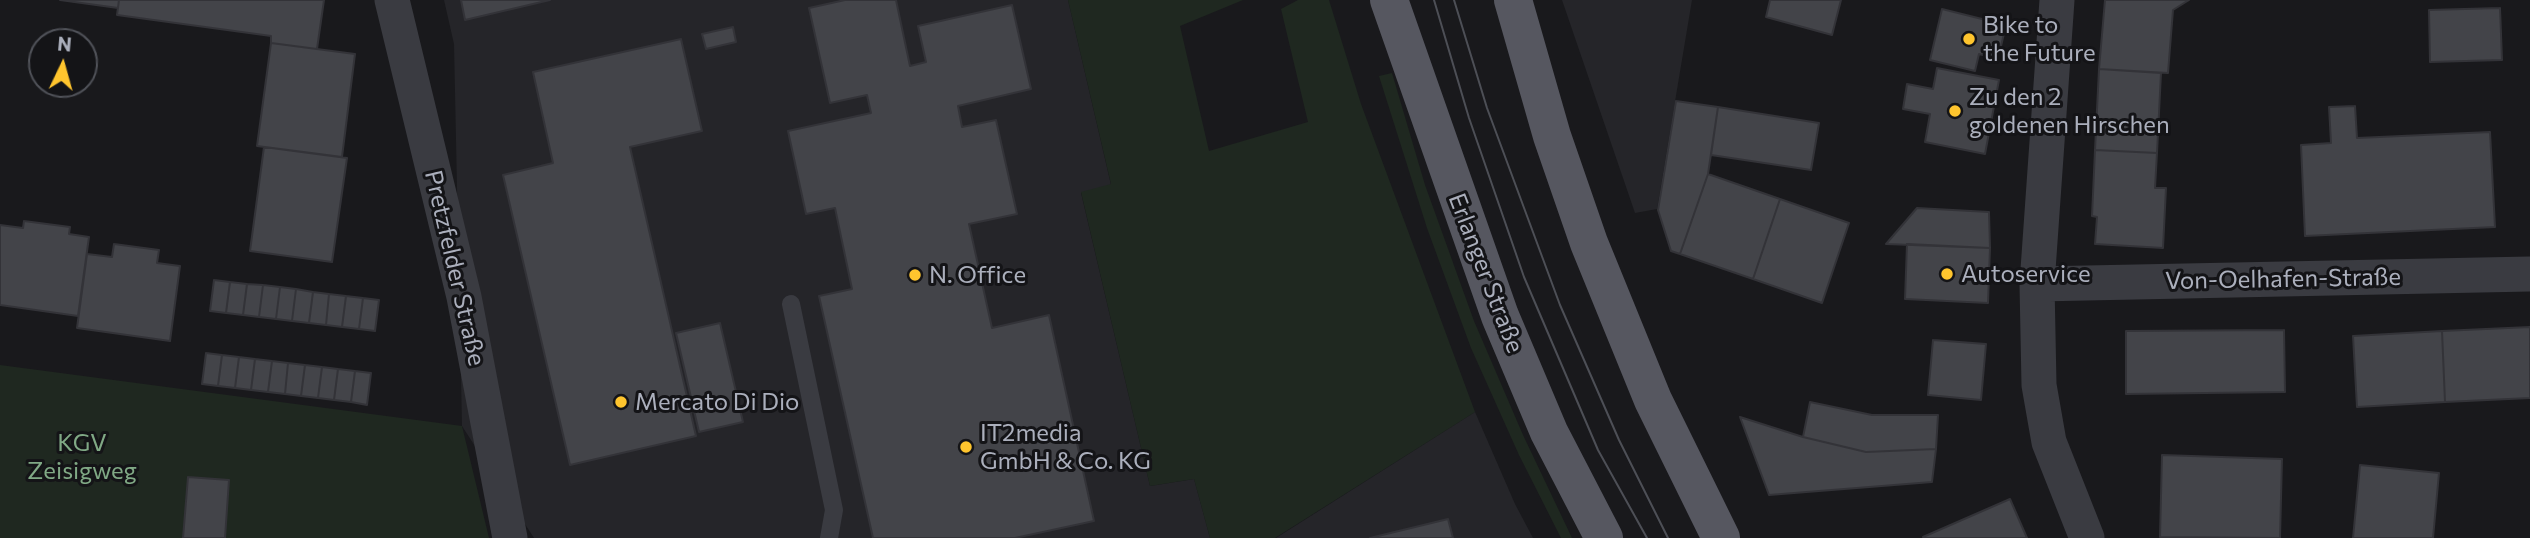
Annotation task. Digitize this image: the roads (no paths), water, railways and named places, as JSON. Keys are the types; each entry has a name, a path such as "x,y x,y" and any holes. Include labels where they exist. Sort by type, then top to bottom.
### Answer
{"main road":[{"name":"Erlanger Straße","path":"1389,0 1500,316 1549,432 1604,538"},
{"path":"1513,0 1552,136 1589,243 1653,400 1721,538"}],"street":[{"name":"Pretzfelder Straße","path":"392,0 464,297 510,538"},
{"path":"2057,0 2037,284 2039,385 2049,442 2087,538"},
{"name":"Von-Oelhafen-Straße","path":"2037,284 2530,274"}],"lane":[{"path":"791,303 834,510 829,538"}],"tram line":[{"path":"1434,0 1469,118 1524,277 1598,450 1647,538"},
{"path":"1454,0 1487,108 1560,305 1619,440 1668,538"}],"place":[{"name":"Bike to the Future","path":"1969,39"},
{"name":"Zu den 2 goldenen Hirschen","path":"1955,111"},
{"name":"Autoservice","path":"1947,274"},
{"name":"N. Office","path":"915,275"},
{"name":"Mercato Di Dio","path":"621,402"},
{"name":"IT2media GmbH & Co. KG","path":"966,447"}],"park label":[{"name":"KGV Zeisigweg","path":"82,457"}]}
